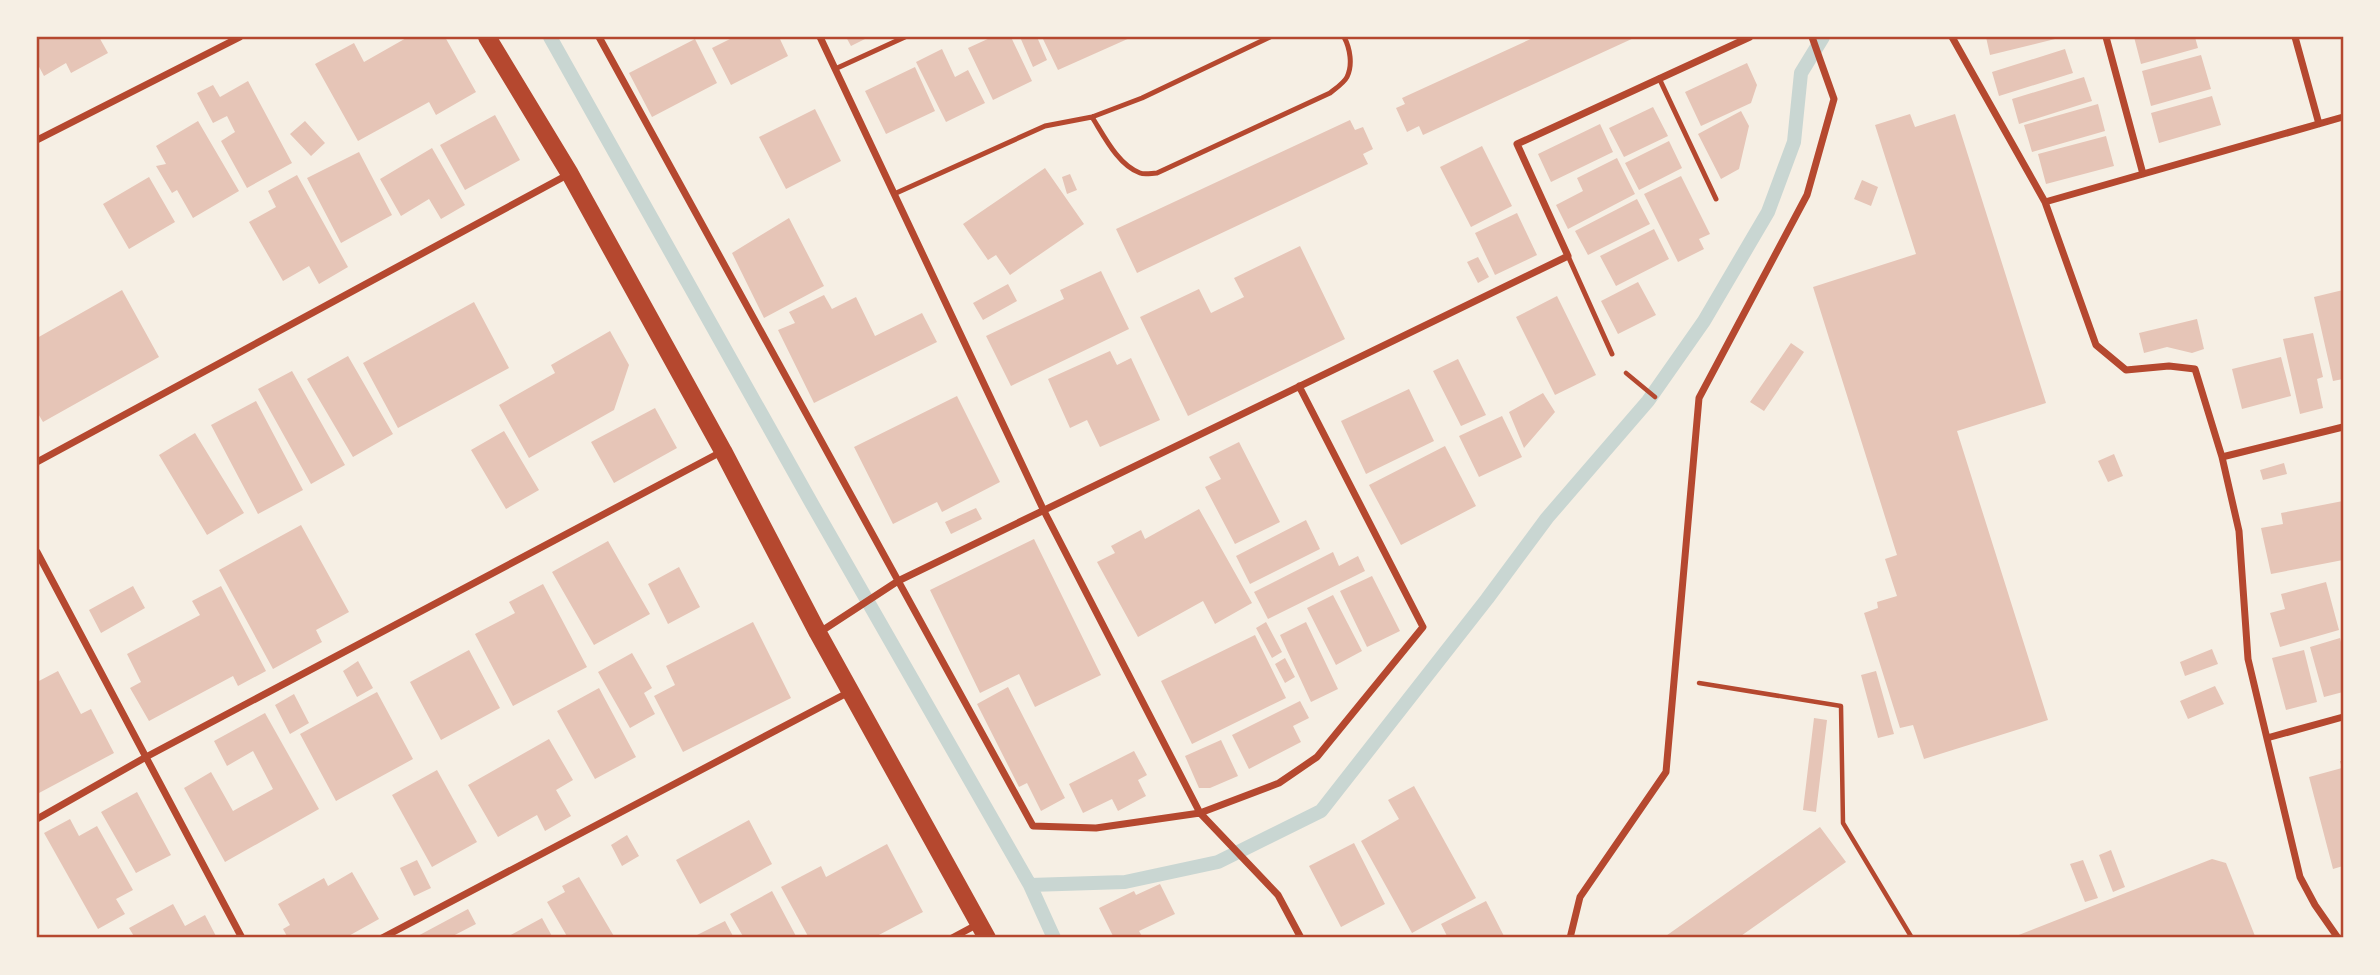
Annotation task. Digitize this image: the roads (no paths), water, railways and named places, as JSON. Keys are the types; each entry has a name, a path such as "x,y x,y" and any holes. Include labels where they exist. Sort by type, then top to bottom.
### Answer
{"main road":[{"path":"487,37 570,174 723,451 850,692 983,931"}],"street":[{"path":"37,140 240,37"},
{"path":"599,37 1033,826 1096,828 1200,813 1279,783 1317,757 1423,627 1299,386"},
{"path":"820,37 1044,511 1200,813 1278,895 1301,938"},
{"path":"818,633 898,581 1568,256 1517,144 1750,37"},
{"path":"1570,938 1580,897 1666,772 1699,398 1807,195 1834,99 1812,37"},
{"path":"1952,37 2045,202 2096,345 2126,370 2169,366 2195,369 2222,457 2239,531 2248,659 2300,877 2338,938"},
{"path":"2106,37 2143,174"},
{"path":"2295,37 2319,124"},
{"path":"2045,202 2343,117"},
{"path":"37,462 570,174"},
{"path":"2222,457 2343,427"},
{"path":"37,818 146,757 723,451"},
{"path":"37,552 242,938"},
{"path":"382,938 850,692"},
{"path":"2267,737 2343,717"},
{"path":"952,938 983,931"}],"lane":[{"path":"835,69 905,37"},
{"path":"894,194 1045,126 1093,117 1142,98 1270,37"},
{"path":"1093,117 1110,146 1124,162 1141,174 1157,173 1330,93 1347,77 1351,60 1345,37"},
{"path":"1659,78 1716,199"},
{"path":"1568,256 1612,354"}],"waterway":[{"path":"550,37 1030,885 1054,938"},
{"path":"1030,885 1125,882 1218,862 1321,811 1547,518 1648,401 1704,321 1768,212 1794,142 1801,73 1823,37"}]}
